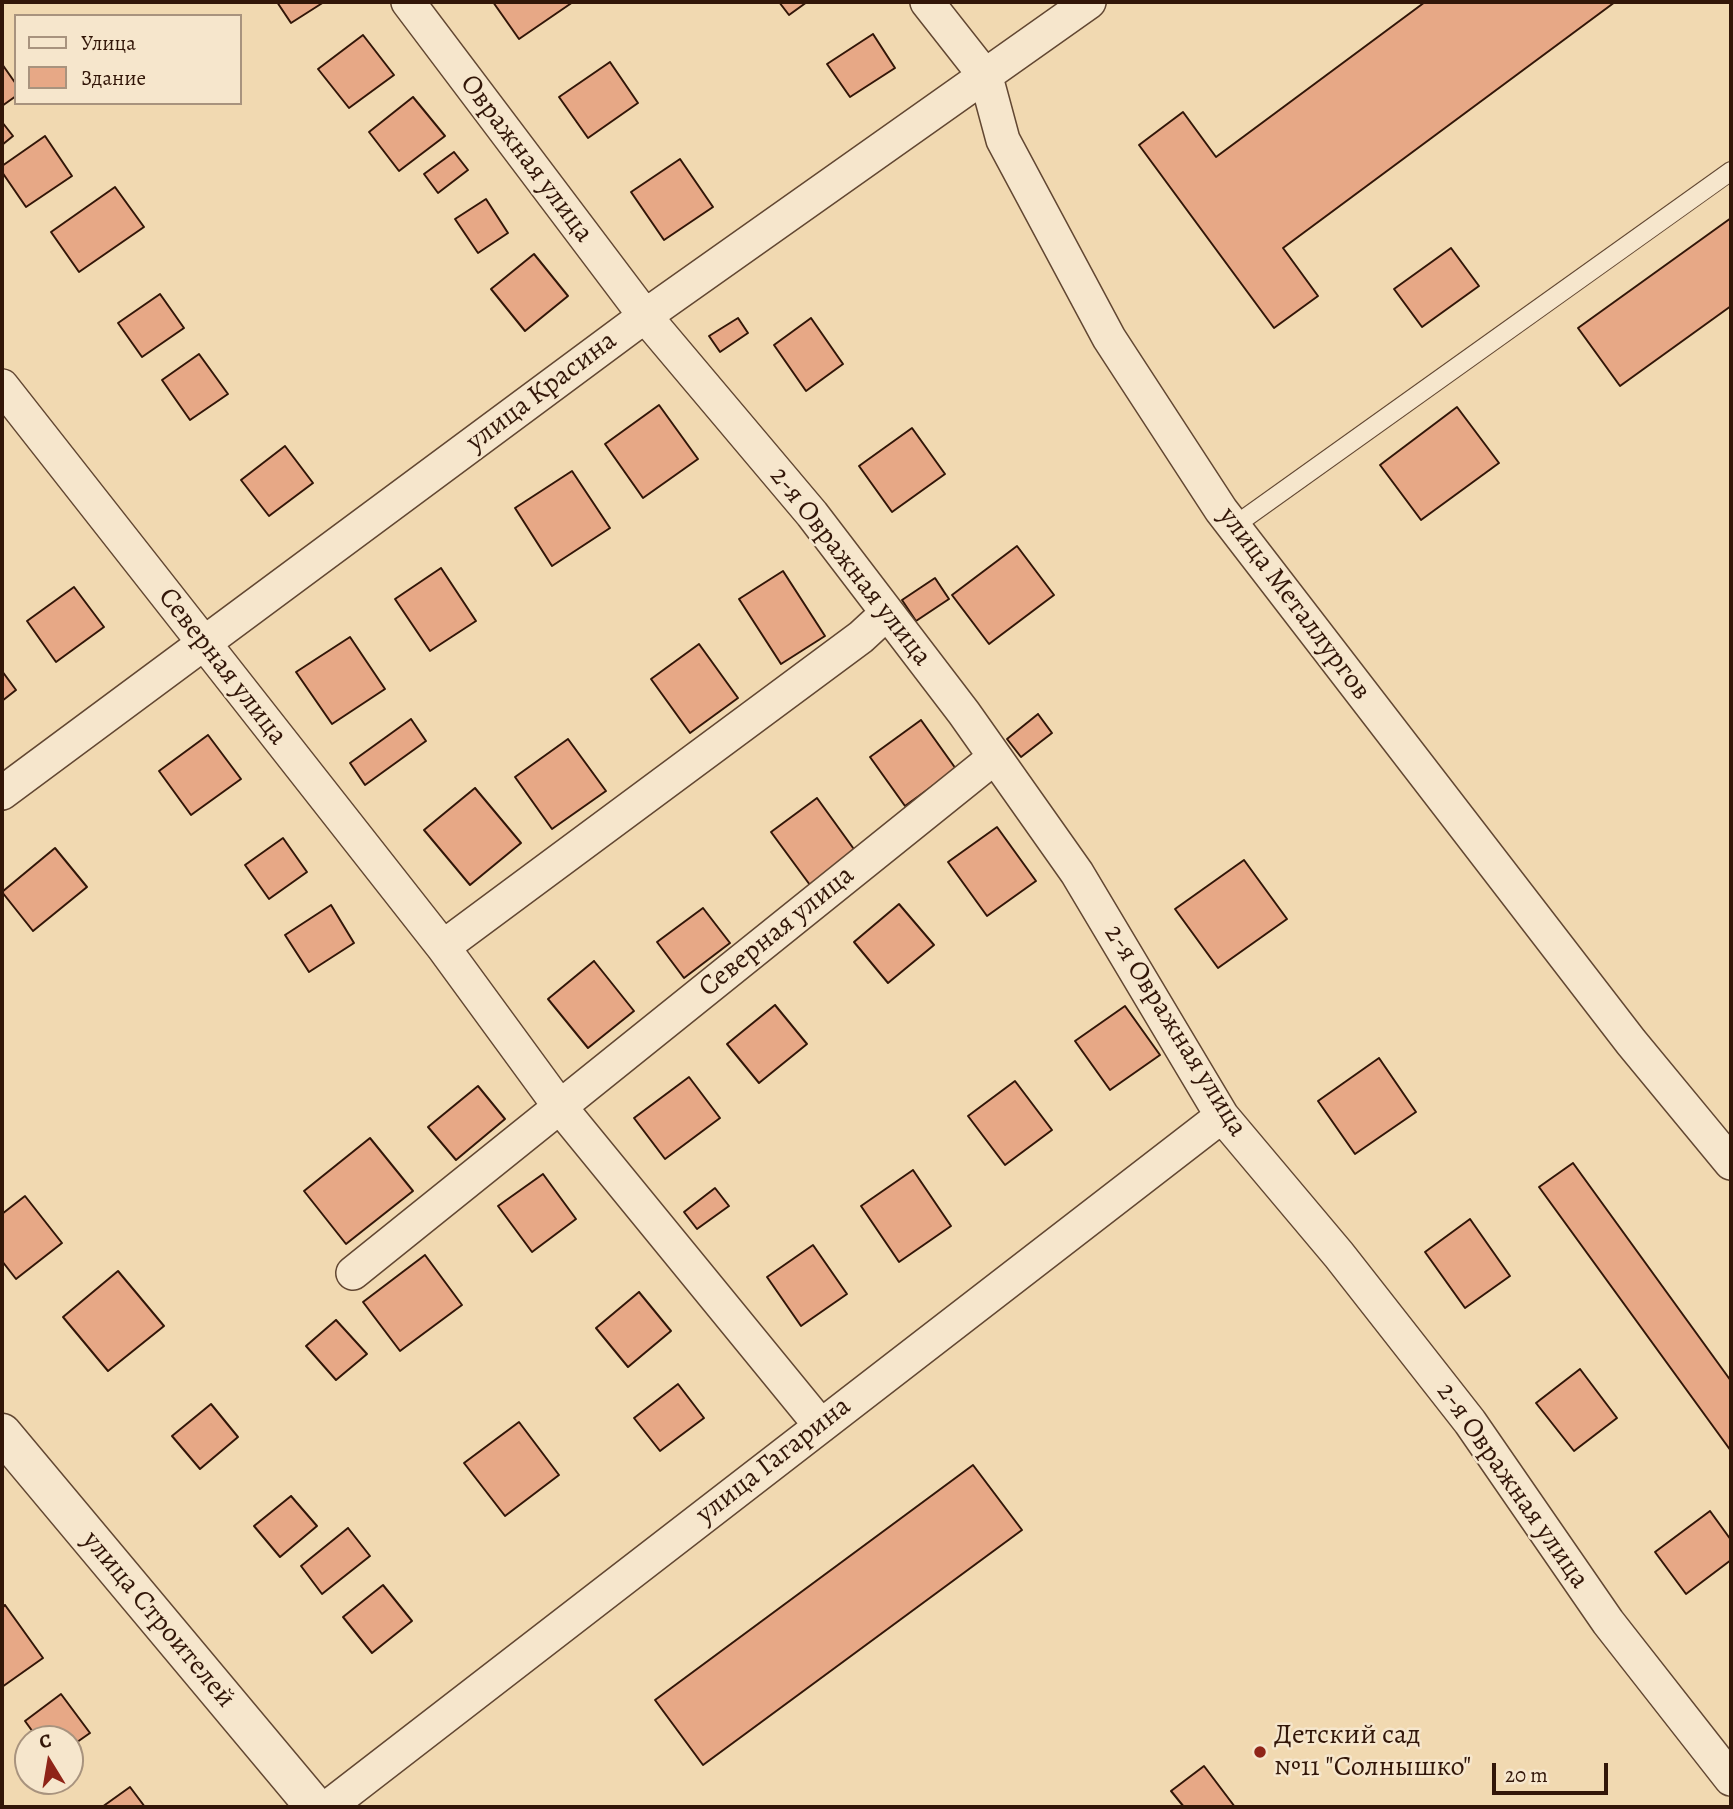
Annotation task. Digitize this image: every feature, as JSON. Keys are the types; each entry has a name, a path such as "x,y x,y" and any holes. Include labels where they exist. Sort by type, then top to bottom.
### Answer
{"street":[{"name":"Овражная улица","path":"408,2 645,316"},
{"name":"улица Металлургов","path":"927,2 986,77 1003,140 1109,338 1234,526 1631,1042 1731,1163"},
{"name":"улица Красина","path":"2,793 645,316 1089,2"},
{"name":"2-я Овражная улица","path":"645,316 811,514 995,757 1077,873 1222,1116 1339,1255 1462,1411 1608,1622 1731,1779"},
{"name":"Северная улица","path":"2,386 443,947 560,1107 821,1426"},
{"path":"443,947 861,637 887,613"},
{"name":"Северная улица","path":"353,1273 995,757"},
{"name":"улица Гагарина","path":"328,1807 1222,1116"},
{"name":"улица Строителей","path":"2,1433 315,1807"}],"lane":[{"path":"1234,526 1731,171"}],"building":[{"path":"277,2 324,2 291,23"},
{"path":"493,2 573,2 519,39"},
{"path":"779,2 807,2 789,15"},
{"path":"1425,2 1615,2 1283,248 1318,296 1274,328 1139,145 1183,112 1216,157"},
{"path":"873,34 895,68 850,97 827,64"},
{"path":"363,35 394,75 349,108 318,69"},
{"path":"610,62 638,103 588,138 559,97"},
{"path":"2,64 14,81 14,97 2,106"},
{"path":"413,97 445,136 399,171 369,132"},
{"path":"2,122 13,136 2,145"},
{"path":"45,136 72,176 26,207 2,172 2,166"},
{"path":"454,152 468,170 438,193 424,174"},
{"path":"680,159 713,207 664,240 631,192"},
{"path":"115,187 144,227 79,272 51,232"},
{"path":"486,199 508,233 478,253 455,219"},
{"path":"1731,218 1731,306 1620,386 1578,328"},
{"path":"1451,248 1479,286 1422,327 1394,289"},
{"path":"534,254 568,296 525,331 491,289"},
{"path":"160,294 184,328 142,357 118,323"},
{"path":"738,318 748,333 720,352 709,336"},
{"path":"811,318 843,364 806,391 774,345"},
{"path":"199,354 228,394 190,420 162,380"},
{"path":"659,405 698,459 643,498 605,444"},
{"path":"1457,407 1499,463 1421,520 1380,465"},
{"path":"912,428 945,474 892,512 859,466"},
{"path":"285,446 313,483 269,516 241,480"},
{"path":"572,471 610,528 552,566 515,508"},
{"path":"1017,546 1054,595 989,644 952,595"},
{"path":"441,568 476,621 430,651 395,599"},
{"path":"783,571 825,636 781,664 739,599"},
{"path":"935,578 949,599 916,621 902,600"},
{"path":"74,587 104,627 56,662 27,621"},
{"path":"350,637 385,689 332,724 296,672"},
{"path":"699,644 738,698 690,733 651,679"},
{"path":"2,671 16,690 2,701"},
{"path":"1038,714 1052,733 1021,757 1007,739"},
{"path":"411,719 426,741 365,785 350,763"},
{"path":"921,720 956,769 905,806 870,757"},
{"path":"208,735 241,779 191,815 159,771"},
{"path":"568,739 606,791 552,829 515,777"},
{"path":"475,788 521,843 470,885 424,830"},
{"path":"817,798 856,852 810,885 771,832"},
{"path":"997,827 1036,881 987,916 948,862"},
{"path":"283,838 307,872 269,899 245,865"},
{"path":"55,848 87,887 33,931 2,892"},
{"path":"1244,860 1287,919 1218,968 1175,909"},
{"path":"899,904 934,945 888,983 854,942"},
{"path":"331,905 354,943 309,972 285,935"},
{"path":"703,908 730,943 684,978 657,942"},
{"path":"594,961 634,1011 588,1048 548,999"},
{"path":"775,1005 807,1044 759,1083 727,1044"},
{"path":"1125,1006 1160,1055 1110,1090 1075,1041"},
{"path":"1379,1058 1416,1112 1355,1154 1318,1101"},
{"path":"689,1077 720,1118 665,1159 634,1118"},
{"path":"1015,1081 1052,1130 1005,1165 968,1116"},
{"path":"478,1086 505,1119 456,1160 428,1127"},
{"path":"370,1138 413,1191 346,1244 304,1191"},
{"path":"1573,1163 1731,1381 1731,1451 1539,1187"},
{"path":"913,1170 951,1226 899,1262 861,1206"},
{"path":"543,1174 576,1219 532,1252 498,1206"},
{"path":"715,1188 729,1206 697,1229 684,1212"},
{"path":"25,1196 62,1243 16,1279 2,1261 2,1214"},
{"path":"1470,1219 1510,1276 1465,1308 1425,1252"},
{"path":"813,1245 847,1294 801,1326 767,1277"},
{"path":"425,1255 462,1305 400,1351 363,1302"},
{"path":"118,1271 164,1326 108,1371 63,1317"},
{"path":"639,1292 671,1331 628,1367 596,1328"},
{"path":"336,1320 367,1354 336,1380 306,1346"},
{"path":"1580,1369 1617,1418 1574,1451 1536,1403"},
{"path":"678,1384 704,1418 660,1451 634,1418"},
{"path":"211,1404 238,1437 200,1469 172,1436"},
{"path":"519,1422 559,1475 505,1516 464,1463"},
{"path":"973,1465 1022,1530 703,1765 655,1700"},
{"path":"291,1496 317,1526 280,1557 254,1526"},
{"path":"1710,1511 1731,1540 1731,1560 1686,1594 1655,1552"},
{"path":"348,1528 370,1556 322,1594 301,1566"},
{"path":"383,1585 412,1621 372,1653 343,1617"},
{"path":"5,1605 43,1658 2,1687 2,1608"},
{"path":"61,1694 90,1733 84,1737 84,1725 28,1725 25,1721"},
{"path":"1204,1766 1235,1807 1184,1807 1171,1791"},
{"path":"130,1787 145,1807 102,1807"}],"place":[{"name":"Детский сад №11 \"Солнышко\"","path":"1260,1752"}]}
